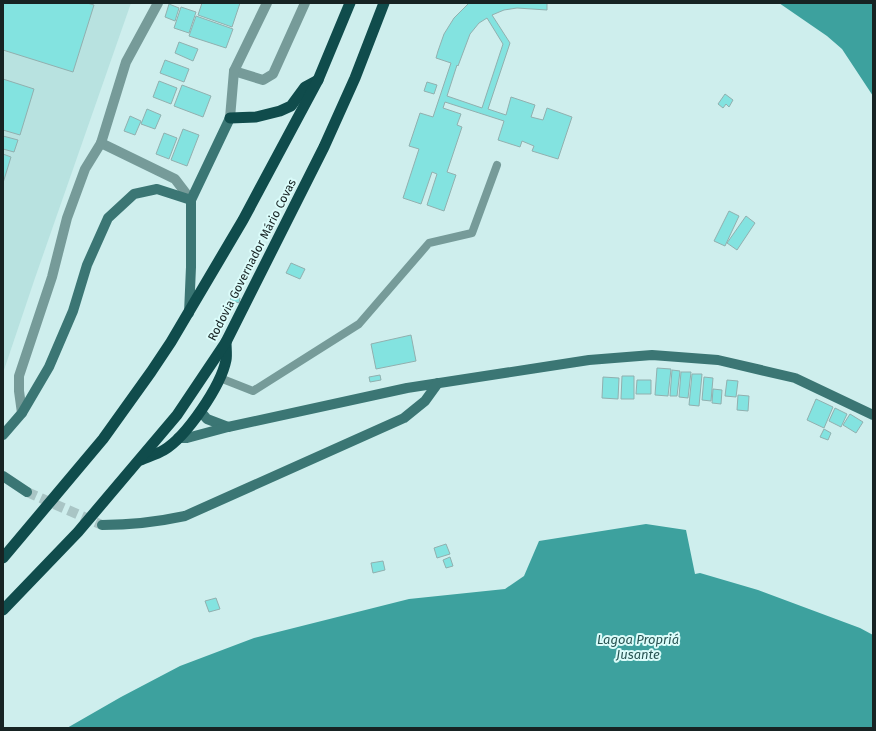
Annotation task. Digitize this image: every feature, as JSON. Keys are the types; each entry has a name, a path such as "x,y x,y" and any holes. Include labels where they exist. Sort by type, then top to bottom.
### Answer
{"highway":[{"name":"Rodovia Governador Mário Covas","path":"3,558 103,439 151,372 189,313 243,220 318,80 350,3"},
{"name":"Rodovia Governador Mário Covas","path":"3,610 78,532 139,461 177,415 226,342 324,147 355,78 384,3"},
{"path":"230,118 256,117 280,111 291,106 305,87 318,80"},
{"path":"139,461 164,450 178,438 201,412 220,378 226,360 226,342"}],"main road":[{"path":"189,313 191,200 230,118"},
{"path":"3,435 22,413 49,367 73,311 87,265 108,218 134,194 156,189 191,200"},
{"path":"178,438 187,438 228,427 438,383 589,360 652,355 718,360 795,378 873,415"},
{"path":"102,525 141,524 185,516 404,418 425,401 438,383"},
{"path":"201,412 207,418 228,427"},
{"path":"3,476 27,492"}],"street":[{"path":"22,413 19,391 19,376 52,277 67,218 85,169 101,143 126,62 158,3"},
{"path":"230,118 234,71 267,3"},
{"path":"234,71 264,80 274,74 305,3"},
{"path":"101,143 175,179 191,200"}],"lane":[{"path":"220,378 253,391 358,324 430,243 472,233 497,165"}],"shaded area":[{"path":"3,3 131,3 3,373"}],"water":[{"path":"779,3 873,3 873,96 842,49 827,36"},
{"name":"Lagoa Propriá Jusante","path":"646,524 686,530 695,574 700,573 758,590 860,628 873,635 873,728 67,728 121,697 180,666 254,638 409,599 505,589 524,576 539,541"}],"building":[{"path":"3,3 87,3 94,5 73,72 3,50"},
{"path":"202,3 240,3 232,27 198,15"},
{"path":"469,3 547,3 547,10 517,8 504,10 492,15 510,43 488,109 506,115 511,97 535,105 531,117 543,120 547,108 572,117 558,159 532,151 534,146 522,141 520,147 498,140 504,121 445,102 443,108 461,114 457,125 462,127 447,172 456,175 444,211 427,205 437,174 432,172 421,204 403,198 419,149 409,146 420,113 433,117 451,63 436,58 444,34 454,18","holes":["487,18 503,44 482,108 447,96 457,65 458,66 470,34 479,23"]},
{"path":"169,4 179,8 175,21 165,17"},
{"path":"181,7 196,12 189,33 174,28"},
{"path":"196,16 233,29 226,48 189,36"},
{"path":"179,42 198,49 193,61 175,53"},
{"path":"165,60 189,69 184,82 160,73"},
{"path":"3,79 34,89 20,135 3,130"},
{"path":"159,81 177,88 171,104 153,97"},
{"path":"427,82 437,85 434,94 424,91"},
{"path":"182,85 211,96 203,117 174,106"},
{"path":"725,94 733,100 729,107 726,104 723,108 718,104"},
{"path":"147,109 161,115 155,129 141,124"},
{"path":"130,116 141,121 135,135 124,131"},
{"path":"183,129 199,135 187,166 171,160"},
{"path":"164,133 177,138 169,159 156,154"},
{"path":"3,136 18,140 14,152 3,149"},
{"path":"3,154 11,157 3,183"},
{"path":"729,211 739,216 725,246 714,241"},
{"path":"746,216 755,223 737,250 727,243"},
{"path":"291,263 305,269 300,279 286,273"},
{"path":"232,295 240,298 239,303 230,300"},
{"path":"411,335 416,361 376,369 371,344"},
{"path":"657,368 671,369 668,396 655,395"},
{"path":"672,370 680,371 677,396 670,396"},
{"path":"681,372 691,372 688,398 679,397"},
{"path":"692,374 702,374 699,406 689,405"},
{"path":"380,375 381,380 370,382 369,377"},
{"path":"622,376 634,376 634,399 621,399"},
{"path":"603,377 619,378 618,399 602,398"},
{"path":"704,377 713,378 711,401 702,400"},
{"path":"637,380 651,380 651,394 636,394"},
{"path":"727,380 738,381 736,397 725,396"},
{"path":"713,389 722,390 721,404 712,403"},
{"path":"738,395 749,396 748,411 737,410"},
{"path":"816,399 833,407 824,428 807,420"},
{"path":"835,408 847,414 841,427 829,421"},
{"path":"850,414 863,422 856,433 843,425"},
{"path":"824,429 831,433 828,440 820,437"},
{"path":"446,544 450,554 437,558 434,548"},
{"path":"450,557 453,566 446,568 443,560"},
{"path":"383,561 385,570 373,573 371,563"},
{"path":"216,598 220,609 209,612 205,601"}],"tunnel":[{"path":"27,492 102,525"}]}
